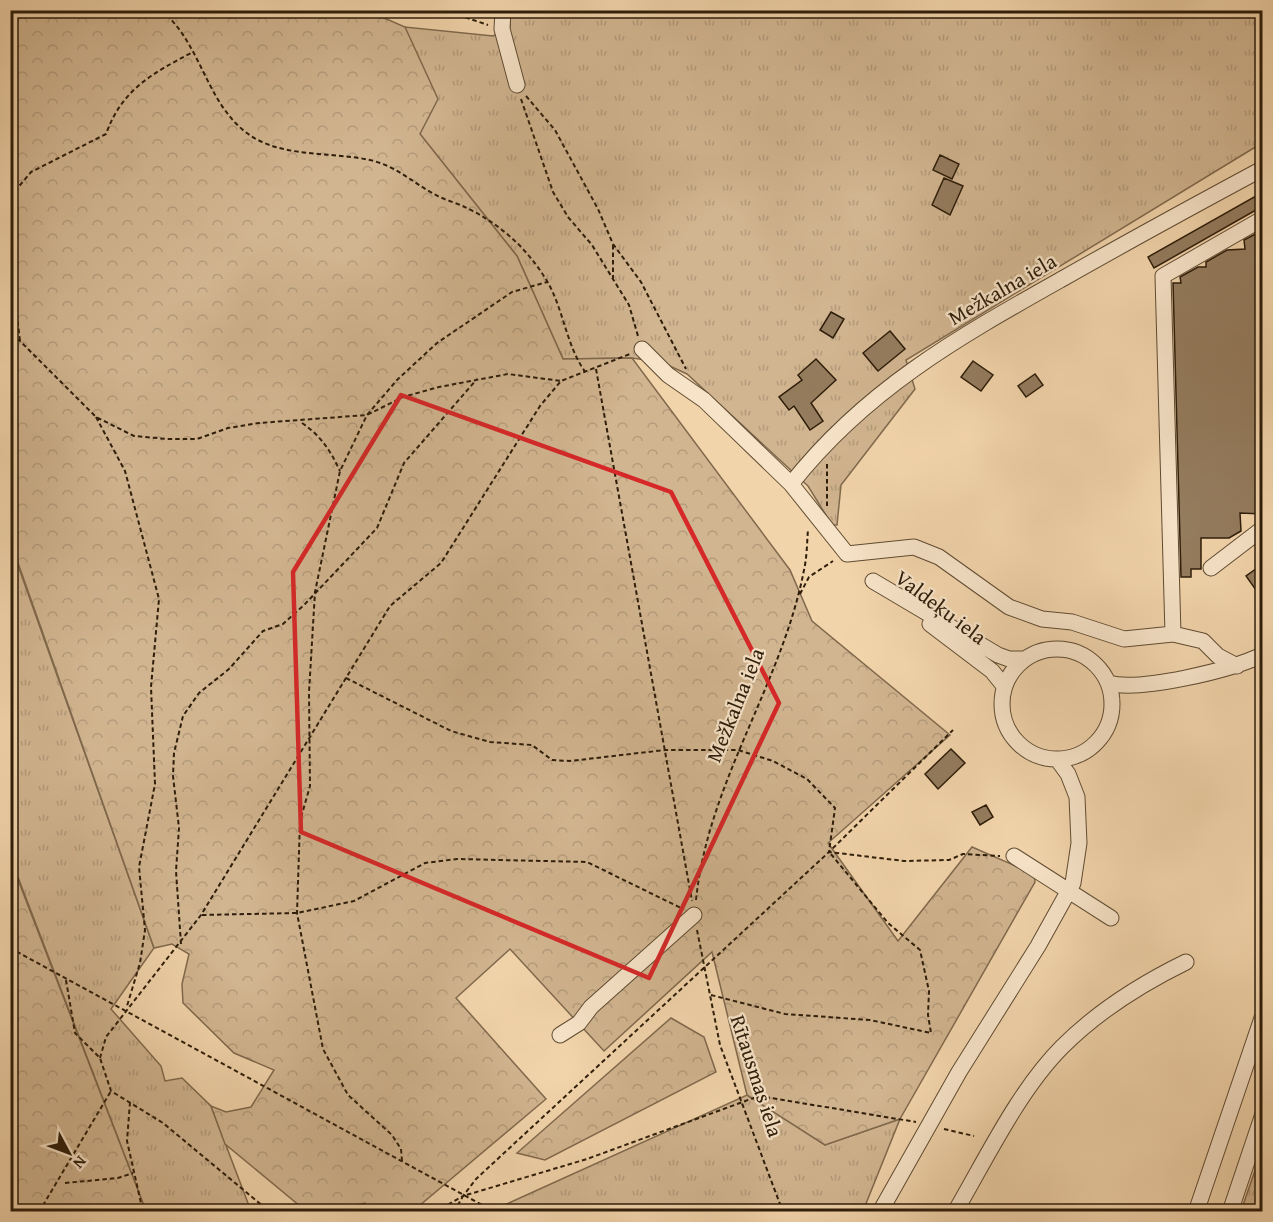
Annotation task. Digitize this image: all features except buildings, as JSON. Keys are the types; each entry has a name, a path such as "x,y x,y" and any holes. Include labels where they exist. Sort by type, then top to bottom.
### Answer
{"street":[{"path":"503,10 502,29 517,85"},
{"name":"Mežkalna iela","path":"791,484 851,419 916,365 944,346 1263,168"},
{"path":"1173,634 1163,276 1263,219"},
{"path":"642,349 668,375 704,400 791,484 847,555 914,547 939,557 1009,608 1042,619 1072,622 1124,639 1173,634 1203,640 1218,656 1237,666"},
{"path":"1211,568 1263,529"},
{"name":"Valdeķu iela","path":"1005,686 992,671 873,581 998,655 1024,659"},
{"path":"1051,649 1079,653 1091,660 1108,683 1111,712 1102,735 1083,752 1057,759 1042,757 1017,742 1002,716 1001,700 1012,671 1024,659 1051,649"},
{"path":"1108,683 1134,687 1237,666 1263,655"},
{"path":"880,1212 959,1072 1038,946 1073,883 1079,843 1077,797 1068,774 1057,759"},
{"path":"1014,856 1111,918"},
{"path":"560,1035 579,1023 591,1007 694,915"},
{"path":"955,1212 1023,1096 1061,1048 1096,1016 1151,979 1186,962"},
{"path":"1196,1212 1263,1018"},
{"path":"1230,1212 1263,1117"}],"path":[{"path":"161,10 181,30 221,104 243,130 268,145 371,160 403,172 433,194 468,208 510,235 527,252 547,282 565,322 574,354 586,373"},
{"path":"444,10 502,29"},
{"path":"10,197 31,172 106,134 114,113 133,90 154,73 193,52"},
{"path":"517,85 555,130 598,209 613,244 641,282 689,374"},
{"path":"96,417 134,436 196,439 228,428 259,423 367,416 403,397 508,374 561,381 642,349 629,305 553,192 517,85"},
{"path":"10,224 14,292 20,341"},
{"path":"613,244 613,278"},
{"path":"402,1161 401,1149 392,1135 348,1095 323,1048 297,914 300,821 310,786 309,692 315,592 340,471 367,416 397,380 437,343 512,292 547,282"},
{"path":"10,336 20,341 96,417 125,471 159,599 151,687 155,784 141,845 139,867 145,930 140,963 126,1009"},
{"name":"Rītausmas iela","path":"596,369 694,915 720,1045 783,1212"},
{"path":"181,944 177,872 179,828 173,776 174,753 183,716 199,693 229,669 263,631 283,624 305,604 377,528 404,463 477,379"},
{"path":"100,1058 106,1037 126,1009 181,944 201,915 390,606 441,563 540,406 561,381"},
{"path":"300,422 317,433 328,447 340,471"},
{"path":"827,443 827,531"},
{"name":"Mežkalna iela","path":"694,915 707,833 738,750 777,660 797,599 805,568 809,509"},
{"path":"797,599 809,577 847,555"},
{"path":"346,678 451,731 490,742 532,745 552,760 570,761 665,750 738,750 773,760 807,779 836,808 829,852 888,923 920,950 929,991 927,1015 931,1033 870,1020 785,1014 711,995"},
{"path":"454,1212 476,1179 829,852 953,730"},
{"path":"829,852 904,861 949,860 963,854 1014,856"},
{"path":"201,915 297,914 354,901 425,863 457,859 587,862 694,915"},
{"path":"10,948 126,1009 495,1212"},
{"path":"66,978 75,1033 100,1058 111,1091 163,1123 270,1212"},
{"path":"39,1212 111,1091"},
{"path":"435,1212 463,1196 587,1160 759,1096 892,1116 922,1124"},
{"path":"130,1102 127,1141 143,1212"},
{"path":"943,1129 974,1136"},
{"path":"65,1183 118,1178 134,1173"}],"highlighted area":[{"path":"401,395 671,492 779,703 649,978 301,832 293,572"}],"green space":[{"path":"366,10 405,27 438,99 420,134 517,256 563,359 632,358 790,570 812,621 950,735 828,843 898,941 972,847 1034,874 1035,882 900,1119 825,1145 747,1095 712,952 604,1051 510,949 456,998 546,1099 413,1211 370,1211 365,1203 325,1211 306,1211 225,1144 211,1106 226,1112 251,1107 274,1070 234,1053 183,1003 182,984 189,954 172,944 154,948 11,543 10,11"},
{"path":"510,10 1262,11 1262,143 906,360 915,389 841,485 837,525 832,525 808,486 687,374 661,362 632,358 563,359 517,256 420,134 405,27 493,36 510,27"},
{"path":"10,543 154,948 111,1009 161,1066 165,1081 182,1078 211,1106 251,1211 146,1211 11,859"},
{"path":"10,859 146,1211 11,1211"},
{"path":"671,1018 704,1037 716,1072 545,1160 517,1153"},
{"path":"747,1095 825,1145 900,1119 863,1211 489,1212"},
{"path":"1260,1156 1262,1157 1262,1184 1253,1211 1241,1211"}]}
